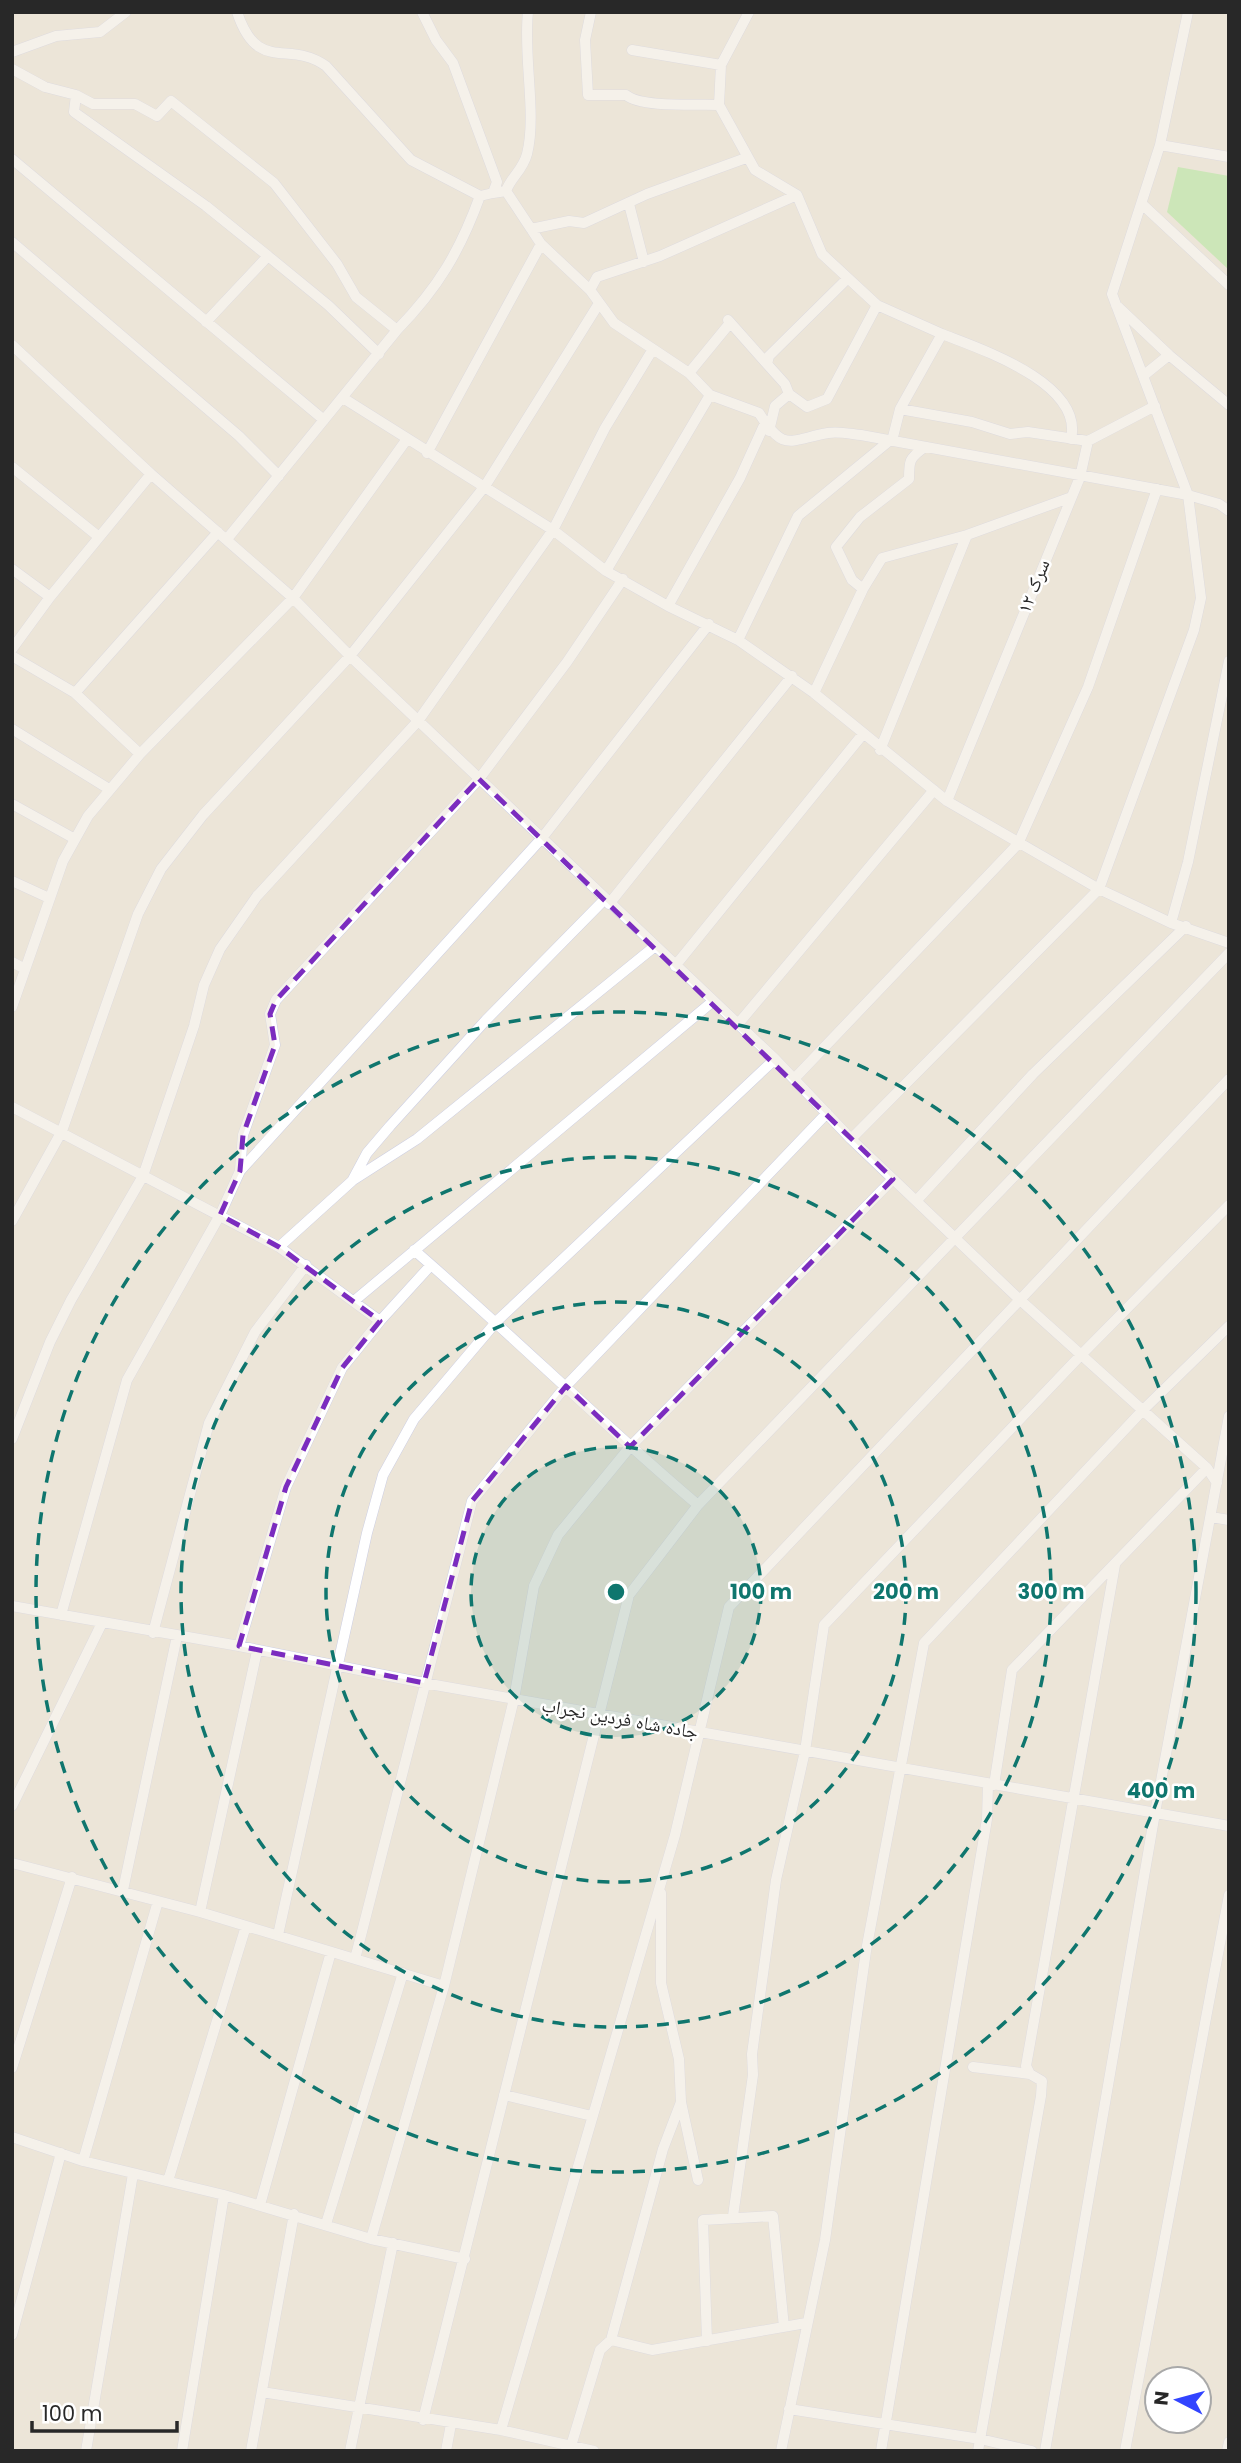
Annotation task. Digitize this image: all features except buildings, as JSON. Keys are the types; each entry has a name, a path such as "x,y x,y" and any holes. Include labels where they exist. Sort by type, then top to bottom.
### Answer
{"street":[{"path":"12,52 56,37 100,32 126,12"},
{"path":"237,12 255,47 266,51 312,56 326,66 411,160 480,196 506,191 522,170 530,134 526,61 528,12"},
{"path":"422,12 436,40 453,63 497,181 493,193"},
{"path":"591,12 584,40 588,95 626,95 632,100 719,105"},
{"path":"749,12 721,65 719,105 733,125 746,158 755,170 797,195 822,254 877,305 997,356 1045,381 1068,415 1071,439"},
{"path":"851,1139 1099,890 1194,630 1201,598 1188,495 1112,294 1143,205 1160,145 1188,12"},
{"path":"632,50 721,65"},
{"path":"12,69 45,87 76,95 93,104 135,104 157,116 171,101 274,183 337,264 356,297 397,330"},
{"path":"76,95 74,112 206,206 328,305 379,354"},
{"path":"1160,145 1229,157"},
{"path":"531,229 569,221 584,223 647,194 746,158"},
{"path":"12,159 324,420"},
{"path":"506,191 541,244 590,290 598,305 614,323 689,373 710,395 759,414 778,439 802,442 830,432 925,447 1188,495 1219,504 1229,511"},
{"path":"590,290 597,277 644,262 797,195"},
{"path":"228,539 397,330 425,302 446,273 480,196"},
{"path":"628,204 644,262"},
{"path":"1143,205 1229,285"},
{"path":"12,242 239,436 279,476"},
{"path":"427,453 541,244"},
{"path":"206,321 268,256"},
{"path":"768,364 774,348 847,279"},
{"path":"12,1221 62,1131 138,914 161,869 203,815 350,656 485,486 598,305"},
{"path":"689,373 729,321 785,384 789,394 807,407 827,399 877,305"},
{"path":"1116,305 1229,405"},
{"path":"738,640 798,516 890,442 900,409 942,334"},
{"path":"12,345 151,474 293,597 350,656 775,1059 851,1139 1080,1356 1207,1468 1217,1483"},
{"path":"12,1439 71,1300 144,1176 194,1026 204,985 220,949 257,896 418,721 553,530 605,428 653,349"},
{"path":"1143,376 1170,355"},
{"path":"667,606 740,478 775,406 789,394"},
{"path":"606,571 710,395"},
{"path":"343,398 553,530 606,571 667,606 738,640 792,676 880,750 947,801 1099,890 1171,923 1229,943"},
{"path":"900,409 972,422 1010,435 1037,433 1088,441 1155,406"},
{"path":"12,1006 63,861 109,789 293,597 407,439"},
{"name":"سرک ۱۲","path":"947,801 1069,498 1080,477 1088,441"},
{"path":"863,589 852,580 838,556 838,542 860,517 909,479 910,457 925,447"},
{"path":"12,467 99,537"},
{"path":"12,649 50,597 151,474"},
{"path":"794,1079 1018,844 1088,687 1157,489"},
{"path":"814,693 863,589 882,558 967,535 1069,498"},
{"path":"75,693 218,532"},
{"path":"880,750 967,535"},
{"path":"12,569 50,597"},
{"path":"240,1171 243,1135 275,1045 270,1014 276,1000 479,779 567,662 623,579"},
{"path":"61,1615 127,1380 220,1215 240,1171 542,838 709,624"},
{"path":"12,656 75,693 140,754"},
{"path":"1171,923 1188,862 1229,661"},
{"path":"352,1181 367,1153 486,1020 607,902 792,676"},
{"path":"12,729 109,789"},
{"path":"676,966 863,734"},
{"path":"738,1024 934,790"},
{"path":"12,803 75,839"},
{"path":"12,881 49,898"},
{"path":"917,1200 1033,1074 1186,926"},
{"path":"279,1247 352,1181 417,1139 654,947"},
{"path":"423,2420 629,1595 698,1505 1229,953"},
{"path":"12,962 25,969"},
{"path":"354,1301 712,1002"},
{"path":"278,1936 337,1665 383,1475 414,1419 496,1321 775,1059"},
{"path":"501,2430 675,1835 729,1607 1229,1079"},
{"path":"12,1107 279,1247 380,1321"},
{"path":"355,1959 472,1501 566,1386 827,1113"},
{"path":"371,2239 444,1986 514,1699 534,1586 558,1535 630,1447 893,1179"},
{"path":"733,2216 776,1880 804,1751 824,1625 1080,1356 1229,1205"},
{"path":"414,1250 496,1321 630,1447 698,1505"},
{"path":"153,1633 209,1423 256,1332 306,1265"},
{"path":"239,1646 286,1488 342,1368 431,1265"},
{"path":"780,2451 825,2240 866,1951 924,1643 1143,1410 1229,1326"},
{"path":"1045,2451 1155,1813 1229,1416"},
{"path":"881,2451 1012,1670 1207,1468"},
{"path":"1211,1517 1229,1520"},
{"path":"1030,2074 1026,2066 1076,1799 1115,1565"},
{"name":"جاده شاه فردین نجراب","path":"13,1608 239,1646 425,1684 1229,1826"},
{"path":"12,1806 102,1623"},
{"path":"123,1890 177,1636"},
{"path":"200,1912 257,1651"},
{"path":"12,1863 123,1890 444,1986"},
{"path":"12,2068 72,1877"},
{"path":"661,1882 661,1983 679,2059 681,2102 698,2180"},
{"path":"1125,2451 1229,1895"},
{"path":"83,2161 159,1901"},
{"path":"168,2181 246,1926"},
{"path":"260,2205 331,1952"},
{"path":"326,2224 403,1973"},
{"path":"973,2067 1030,2074 1042,2081 978,2451"},
{"path":"504,2095 592,2116"},
{"path":"571,2446 600,2350 611,2340 663,2149 681,2102"},
{"path":"12,2137 83,2161 224,2195 371,2239 465,2259"},
{"path":"12,2335 61,2153"},
{"path":"86,2451 133,2174"},
{"path":"182,2451 224,2195"},
{"path":"251,2451 294,2214"},
{"path":"708,2341 704,2220 733,2216 773,2216 784,2327"},
{"path":"350,2451 393,2243"},
{"path":"611,2340 652,2350 806,2323"},
{"path":"262,2392 423,2420 501,2430 552,2446 571,2446 594,2451"},
{"path":"789,2409 980,2439 1032,2451"},
{"path":"446,2451 451,2424"},
{"path":"1227,2451 1229,2442"}],"highlighted area":[{"path":"479,779 893,1179 630,1447 566,1386 472,1501 424,1683 239,1646 286,1487 342,1368 380,1321 279,1247 220,1215 240,1171 243,1135 275,1045 270,1014 276,1000"}],"green space":[{"path":"1178,167 1229,176 1229,270 1167,212"}]}
